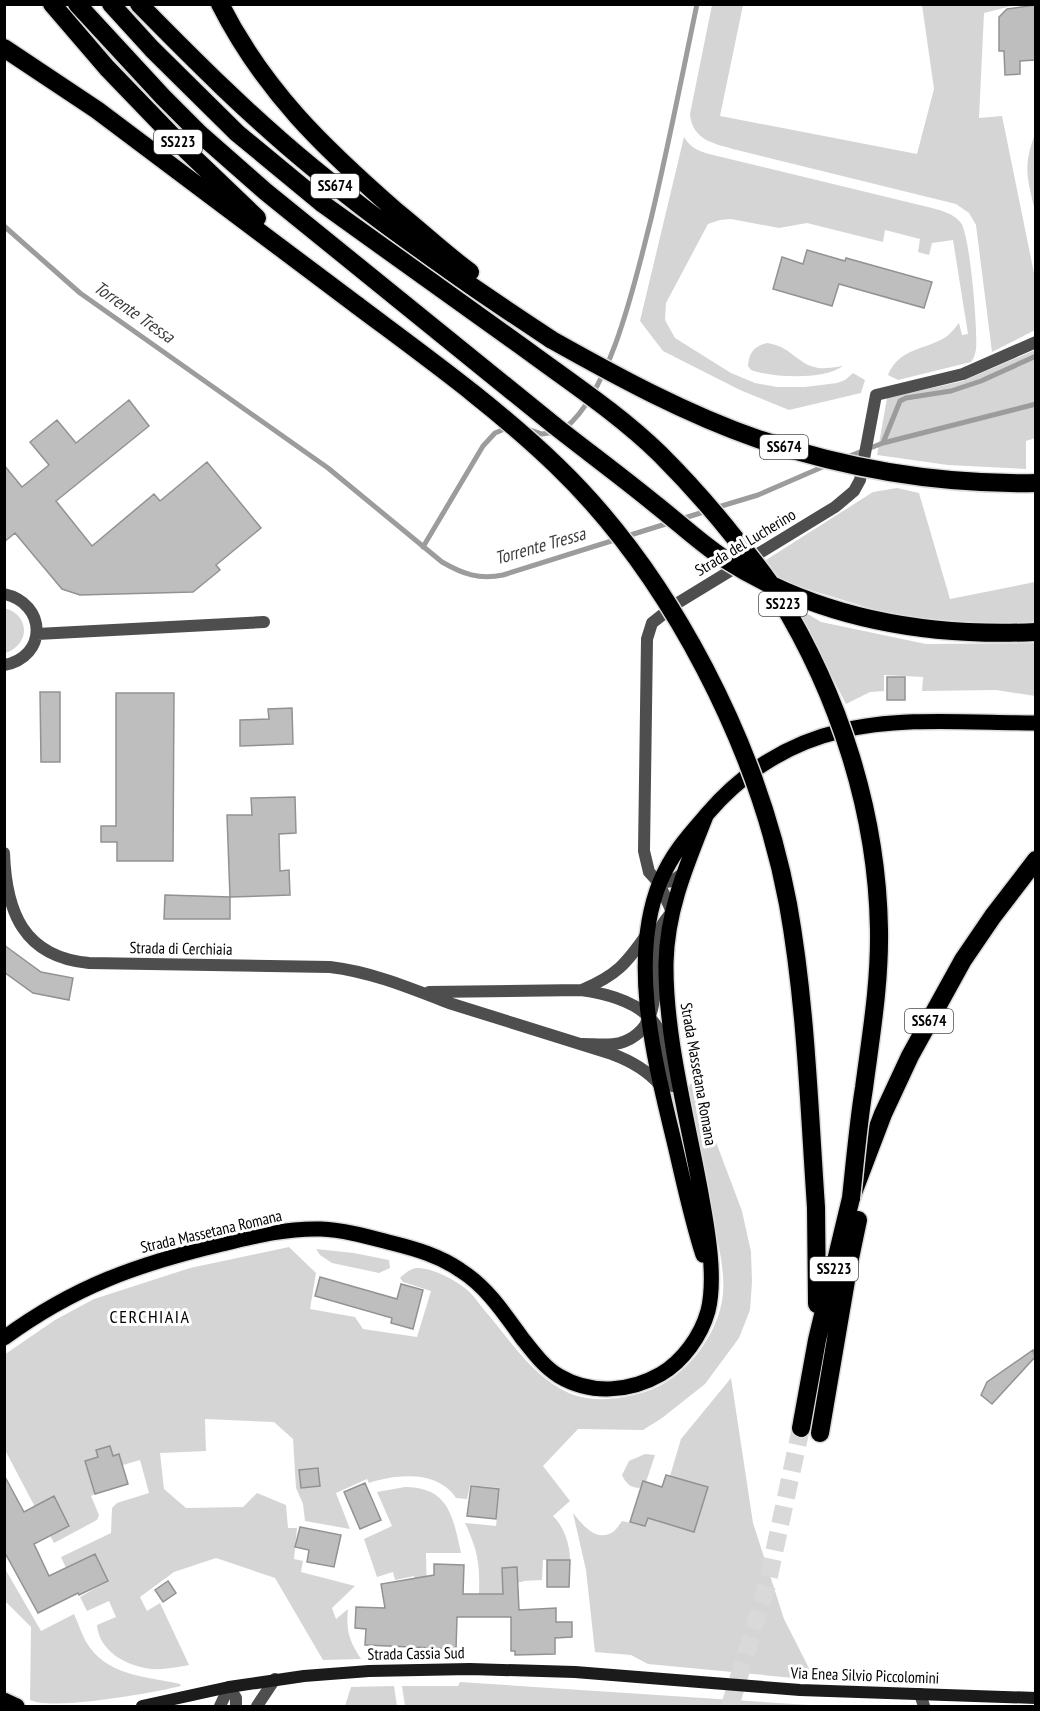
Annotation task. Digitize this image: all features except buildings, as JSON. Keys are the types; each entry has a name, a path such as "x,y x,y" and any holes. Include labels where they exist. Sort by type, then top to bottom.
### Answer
{"highway":[{"name":"SS223","path":"52,4 107,68 187,151 312,272 482,400 551,461 585,495 654,583 705,671 726,713 756,785 787,901 797,966 818,1231 817,1340"},
{"name":"SS674","path":"77,4 200,134 266,192 701,542 781,590 854,616 890,624 965,633 1035,632"},
{"name":"SS223","path":"111,4 152,49 237,133 323,204 578,387 658,452 697,493 753,560 778,595 821,677 846,740 865,809 876,879 879,925 878,986 851,1198 817,1340 801,1428"},
{"name":"SS674","path":"139,4 223,88 335,187 392,231 474,289 653,394 724,426 842,463 905,476 976,482 1035,483"},
{"name":"SS674","path":"220,4 261,73 327,150 462,266 555,336 730,418 794,441 867,460 928,470 970,475 1035,475"},
{"path":"4,48 97,110 312,272"},
{"name":"SS674","path":"851,1198 897,1084 949,983 979,936 1035,860"},
{"path":"820,1433 849,1263 866,1189 892,1117 949,983"}],"main road":[{"name":"Strada Massetana Romana","path":"710,1272 693,1220 661,1086 649,1019 646,979 647,934 659,883 679,845 725,795 760,766 799,745 838,731 892,724 1035,723"},
{"name":"Strada Massetana Romana","path":"4,1338 66,1297 134,1268 262,1234 297,1230 334,1230 403,1246 434,1256 457,1267 492,1297 532,1351 554,1372 568,1381 586,1387 615,1389 634,1385 674,1365 688,1350 700,1330 708,1310 711,1287 708,1234 670,1028 666,962 672,912 706,816"},
{"name":"Strada Cassia Sud","path":"146,1706 275,1679 369,1671 480,1669 565,1671 693,1682"},
{"name":"Via Enea Silvio Piccolomini","path":"693,1682 789,1689 1035,1698"},
{"path":"4,1700 17,1707"}],"street":[{"name":"Strada del Lucherino","path":"672,912 659,883 649,872 644,851 647,639 649,628 655,618 835,507 854,491 860,480 876,395 963,374 1035,342"},
{"path":"4,594 17,597 26,604 33,612 37,623 37,634 29,652 21,659 4,664"},
{"path":"37,634 264,622"},
{"name":"Strada di Cerchiaia","path":"4,853 6,884 14,914 34,941 45,950 64,959 89,963 330,967 362,973 627,1060 650,1073 661,1086"},
{"path":"659,883 672,881 684,873"},
{"path":"649,1019 655,991 659,933 672,912"},
{"name":"Strada di Cerchiaia","path":"581,990 608,978 622,968 647,934"},
{"name":"Strada di Cerchiaia","path":"425,992 581,990 603,994 632,1004 642,1011 661,1035 687,1153 696,1162"},
{"name":"Strada di Cerchiaia","path":"583,1044 620,1043 637,1034 649,1019"},
{"path":"257,1707 275,1679"},
{"path":"220,1707 229,1687"},
{"path":"229,1687 236,1698 236,1707"},
{"path":"920,1694 924,1707"}],"shaded area":[{"path":"712,5 743,5 720,116 917,154 934,89 922,5 1015,5 984,13 979,118 1002,116 1035,278 1035,330 992,352 976,225 969,213 956,204 737,150 713,143 700,136 695,130 690,114"},
{"path":"1035,134 1035,212 1028,182 1027,165"},
{"path":"684,137 695,148 709,154 932,208 955,217 961,223 964,231 973,284 976,349 971,362 898,380 888,375 899,360 913,351 946,337 959,323 962,335 968,334 953,240 932,243 929,255 918,252 920,239 885,230 883,242 807,223 779,228 731,219 708,224 666,303 665,320 675,338 731,373 755,383 777,387 805,387 837,383 853,373 865,380 861,393 789,410 740,390 663,351 640,321"},
{"path":"767,343 782,347 802,362 817,368 843,366 834,371 811,376 772,375 751,370 748,366 751,354 756,348"},
{"path":"1035,350 1035,438 1026,441 1026,469 948,465 877,455 887,398 963,381"},
{"path":"897,488 919,493 950,599 1035,582 1035,622 1013,624 930,620 882,612 781,581 766,560 873,492"},
{"path":"791,604 821,622 926,644 1035,643 1035,696 996,690 922,691 923,677 884,675 884,691 870,692 846,704 806,627"},
{"path":"4,608 19,617 24,630 19,644 5,653"},
{"path":"691,1083 696,1089 742,1211 751,1252 750,1310 739,1338 705,1384 662,1418 643,1430 578,1429 543,1466 570,1501 553,1516 566,1536 570,1560 543,1560 542,1580 518,1582 517,1567 502,1568 503,1594 479,1594 477,1558 465,1523 496,1526 500,1488 470,1485 467,1499 456,1498 448,1489 428,1479 404,1476 369,1483 367,1479 336,1493 350,1529 305,1521 303,1504 296,1488 293,1439 274,1422 205,1419 206,1451 160,1453 164,1489 186,1508 243,1507 257,1493 286,1505 288,1528 297,1528 294,1559 303,1561 301,1572 355,1586 332,1608 336,1619 348,1609 349,1636 361,1659 323,1660 275,1578 216,1558 174,1572 140,1597 147,1611 160,1603 189,1665 151,1669 132,1665 108,1650 97,1625 116,1617 109,1601 87,1611 80,1597 108,1581 95,1554 66,1568 61,1557 111,1533 112,1508 117,1503 149,1493 140,1460 123,1465 119,1454 113,1456 110,1446 96,1450 98,1457 95,1494 91,1496 99,1515 97,1520 54,1543 5,1450 4,1355 55,1320 94,1299 190,1268 289,1247 316,1273 310,1309 355,1317 363,1329 417,1337 431,1291 403,1282 400,1278 414,1268 425,1269 437,1272 468,1290 529,1364 561,1389 591,1399 613,1399 645,1392 673,1377 697,1354 715,1325 723,1294 720,1254 688,1089"},
{"path":"316,1249 389,1260 390,1268 379,1273 332,1263 320,1255"},
{"path":"731,1378 753,1523 784,1619 815,1680 648,1664 631,1655 595,1652 586,1570 573,1513 590,1531 601,1535 613,1532 622,1521 645,1526 648,1518 694,1532 707,1487 670,1476 681,1439"},
{"path":"645,1454 655,1455 646,1482 643,1481 640,1488 631,1486 622,1475 629,1461"},
{"path":"405,1487 420,1488 440,1498 451,1516 461,1553 426,1553 427,1600 418,1597 414,1576 395,1580 393,1572 377,1577 364,1539 392,1526 377,1492"},
{"path":"4,1567 41,1631 74,1614 85,1640 103,1661 114,1668 181,1686 80,1702 42,1703 30,1700 31,1627 5,1601"},
{"path":"460,1682 824,1706 405,1706 402,1686 458,1686"},
{"path":"394,1686 397,1706 345,1706 351,1687"}],"waterway":[{"path":"565,428 582,410 596,387 609,360 630,301 657,192 697,4"},
{"name":"Torrente Tressa","path":"4,226 80,293 328,468 442,562 457,570 486,577 503,575 672,522"},
{"path":"883,443 900,401 951,391 981,381 1036,356"},
{"name":"Torrente Tressa","path":"847,457 883,443 1036,404"},
{"path":"423,547 483,446 495,433 507,428"},
{"path":"525,428 542,434 556,432"},
{"name":"Torrente Tressa","path":"715,508 758,495 827,465"},
{"name":"Torrente Tressa","path":"681,519 707,511"}],"tunnel":[{"path":"730,1706 767,1585 801,1428"}],"district":[{"name":"CERCHIAIA","path":"150,1317"}]}
